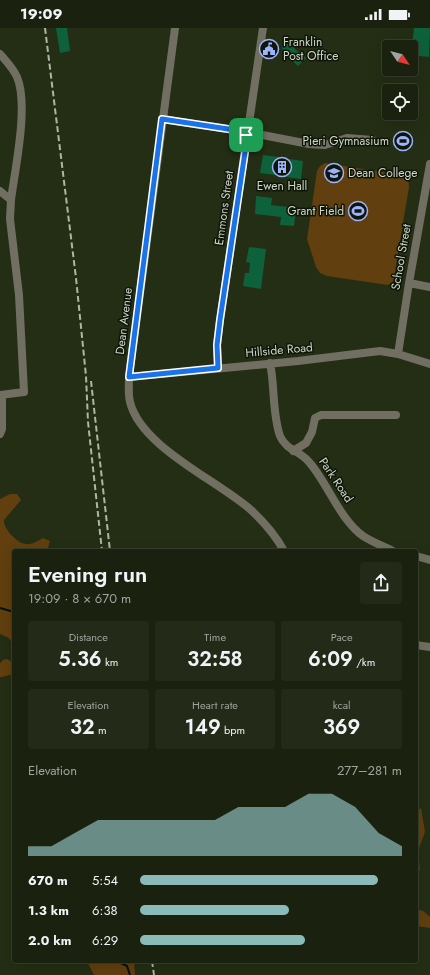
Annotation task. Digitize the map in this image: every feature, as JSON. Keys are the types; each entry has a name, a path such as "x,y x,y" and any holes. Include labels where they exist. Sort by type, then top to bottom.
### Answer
{"street":[{"name":"Dean Avenue","path":"175,28 129,377 129,401 139,423 148,434 163,448 252,511 267,526 283,549"},
{"name":"Emmons Street","path":"218,368 217,345 220,320 263,28"},
{"path":"0,54 13,70 17,78 21,100 20,127 10,219 19,295 24,392 1,395 2,429 0,434"},
{"path":"162,119 248,132 309,144 325,145 347,138 372,140"},
{"name":"School Street","path":"398,354 430,164"},
{"path":"0,190 11,200"},
{"path":"409,283 430,287"},
{"name":"Hillside Road","path":"129,377 380,351 398,354 430,364"},
{"name":"Park Road","path":"270,363 281,438 288,448 308,461 350,522 362,535 389,549"},
{"path":"294,452 306,443 312,432 315,418 321,415 396,414"},
{"path":"418,557 430,560"},
{"path":"418,645 430,647"}],"shaded area":[{"name":"Grant Field","path":"325,163 402,175 408,180 409,187 394,277 393,281 388,285 327,276 320,273 316,267 307,239 317,171 320,166"},
{"path":"10,494 17,494 21,500 4,520 6,527 18,541 28,544 43,538 50,541 48,549 12,549 12,643 9,638 0,634 0,499"},
{"path":"7,659 12,662 12,674 0,677 0,663"},
{"path":"421,808 425,832 418,851 418,810"},
{"path":"418,851 420,870 418,871"},
{"path":"418,910 423,911 430,917 430,928 418,926"},
{"path":"88,963 134,963 135,975 94,975"}],"building":[{"path":"56,28 67,28 70,51 60,53"},
{"path":"414,28 430,28 429,57 418,56 418,40 413,40"},
{"path":"285,44 289,44 306,58 298,66 283,52 282,48"},
{"name":"Ewen Hall","path":"263,155 278,157 277,160 288,162 289,159 303,161 301,179 286,177 287,173 276,172 275,175 260,173"},
{"path":"256,196 272,198 271,205 296,208 294,226 280,225 281,217 255,214"},
{"path":"249,247 266,249 261,289 243,286 245,273 249,273 250,263 246,262"}],"waterway":[{"path":"0,608 12,611"},
{"path":"121,963 127,966 130,975"}],"railway":[{"path":"45,28 76,278 86,376 88,422 102,549"},
{"path":"91,381 110,549"},
{"path":"152,963 154,975"}],"place":[{"name":"Franklin Post Office","path":"269,49"},
{"name":"Pieri Gymnasium","path":"403,141"},
{"name":"Ewen Hall","path":"282,167"},
{"name":"Dean College","path":"334,173"},
{"name":"Grant Field","path":"358,211"}],"route":[{"path":"162,119 248,132 246,135 220,320 217,345 218,368 129,377 162,119"}]}
